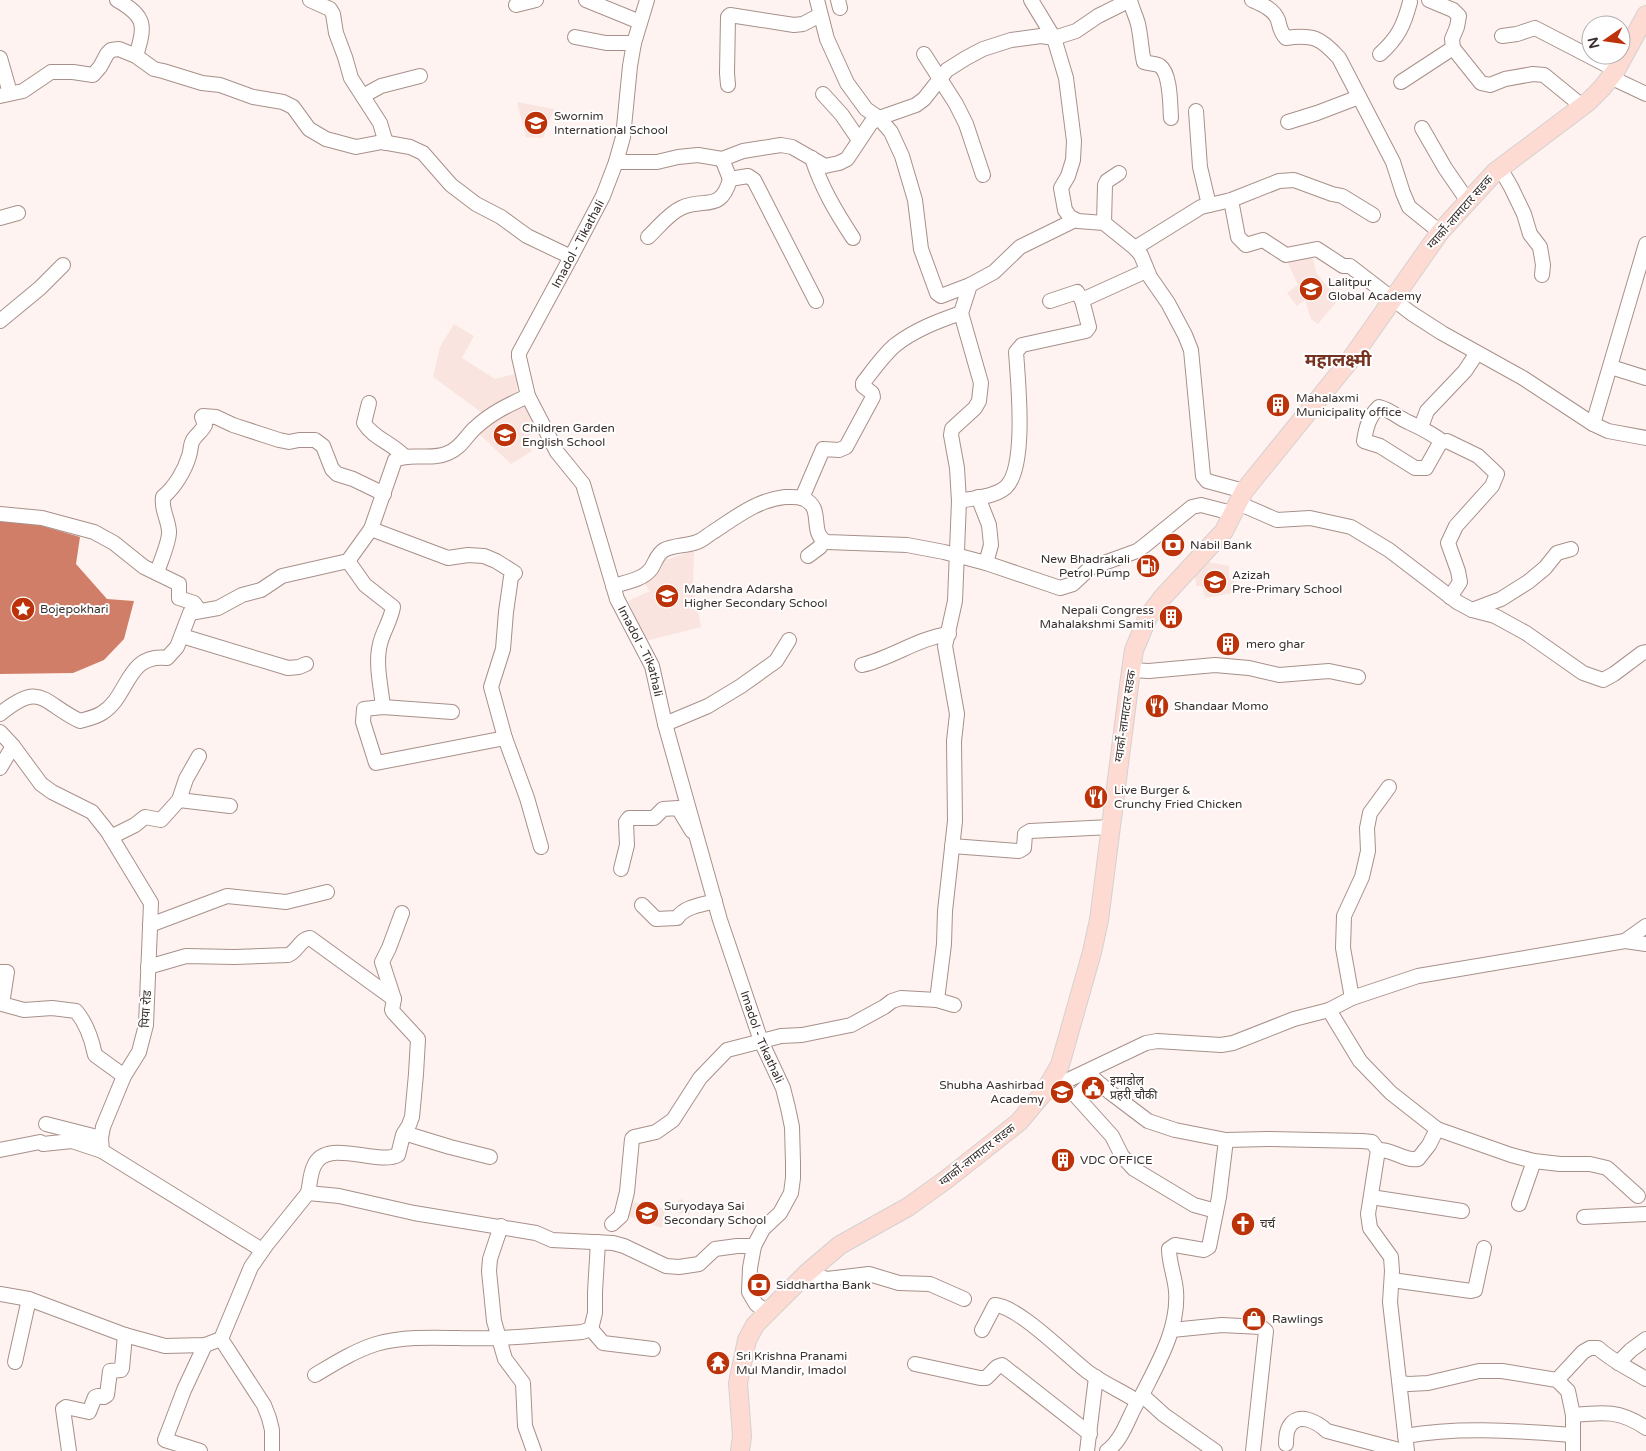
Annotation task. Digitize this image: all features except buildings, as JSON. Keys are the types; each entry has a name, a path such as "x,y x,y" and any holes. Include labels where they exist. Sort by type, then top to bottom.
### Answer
{"main road":[{"name":"ग्वार्को-लामाटार सडक","path":"740,1451 742,1436 738,1383 747,1340 755,1325 808,1273 840,1245 908,1207 1019,1122 1045,1091 1060,1065 1092,952 1099,920 1134,650 1148,617 1162,598 1224,531 1238,502 1351,359 1440,232 1500,168 1582,106 1602,88 1613,73 1646,15"}],"street":[{"path":"310,0 330,9 333,14 336,33 351,78 380,123 386,142"},
{"path":"516,5 536,0"},
{"path":"586,0 640,22"},
{"name":"Imadol - Tikathali","path":"647,0 634,43 628,76 623,137 616,162 603,196 519,353 528,396 557,452 583,484 620,605 652,666 665,724 715,901 761,1041 783,1088 792,1127 794,1178 791,1193 780,1213 763,1229 754,1246 750,1268 749,1292 756,1304 767,1312"},
{"path":"817,0 827,39 847,83 866,109 879,118 891,132 909,178 915,200 921,249 937,293 941,296 970,285 994,272 1020,247 1075,220"},
{"path":"1031,0 1054,38 1066,78 1074,141 1073,160 1068,176 1061,188 1065,210 1075,220 1104,223 1135,248 1141,255 1146,271 1168,303 1185,335 1194,373 1203,476 1207,481 1238,502 1276,520 1310,518 1351,526 1389,550 1450,597 1472,610 1495,616 1526,633 1584,673 1603,680 1646,652"},
{"path":"616,162 657,162 698,155 722,158 743,151 781,145 792,147 825,166 839,163 847,159 871,123 879,118 916,105 924,99 947,70 966,58 983,50 1026,37 1041,36 1054,38 1076,31 1098,16 1130,0 1138,25 1139,42 1144,62 1160,67 1164,73 1168,86 1171,118"},
{"path":"1252,0 1274,13 1279,28 1286,38 1303,36 1318,39 1328,45 1339,58 1393,162 1403,193 1410,207 1440,232"},
{"path":"1380,54 1398,35 1407,14 1404,1 1427,0 1457,5 1459,16 1458,26 1452,39 1453,48 1481,83 1490,85 1505,79 1544,74 1582,106"},
{"path":"122,1 140,19 142,25 143,31 136,56"},
{"path":"728,85 728,17 730,15 794,25 803,24 820,14"},
{"path":"1502,36 1517,34 1535,28 1646,94"},
{"path":"575,37 606,43 634,43"},
{"path":"1401,82 1453,48"},
{"path":"0,58 5,95 23,91 51,72 93,75 111,50 119,49 136,56 163,72 202,83 220,85 253,97 290,105 309,129 326,139 356,147 386,142 410,146 423,153 451,185 476,204 501,217 527,236 571,257"},
{"path":"924,54 956,104 966,124 983,175"},
{"path":"363,96 381,86 420,76"},
{"path":"823,94 842,115 859,140"},
{"path":"1288,122 1359,97"},
{"path":"1196,111 1200,167 1209,204"},
{"path":"1422,128 1445,168 1468,200"},
{"path":"648,237 681,208 704,204 722,198 728,189 730,179 722,158"},
{"path":"812,158 819,179 853,238"},
{"path":"1500,168 1524,214 1530,234 1540,247 1543,265 1542,276"},
{"path":"1104,223 1105,185 1107,181 1119,173"},
{"path":"730,179 748,176 754,180 816,301"},
{"path":"1135,248 1201,207 1231,200 1279,180 1294,180 1342,196 1373,215"},
{"path":"1231,200 1238,237 1246,245 1263,240 1286,255 1317,249 1343,266 1350,266 1392,300 1442,333 1523,378 1593,424 1608,431 1646,438"},
{"path":"0,218 18,213"},
{"path":"1593,424 1645,250"},
{"path":"0,320 40,288 63,265"},
{"path":"1082,300 1146,271"},
{"path":"937,1000 955,821 954,741 957,714 944,646 955,601 959,502 957,468 951,435 952,429 975,408 981,393 962,313 970,285"},
{"path":"959,502 996,493 1006,486 1014,475 1019,452 1016,352 1018,348 1022,345 1088,329 1082,300 1077,292 1050,301"},
{"path":"802,498 823,449 839,450 846,447 872,398 872,393 863,386 863,382 880,361 894,347 926,326 962,313"},
{"path":"1421,427 1427,411 1465,371 1477,353"},
{"path":"1610,367 1646,378"},
{"path":"0,714 18,700 35,696 54,704 80,720 102,714 121,692 132,672 140,664 158,657 167,658 177,647 190,613 218,608 242,594 261,590 282,576 348,561 371,529 395,460 404,456 434,457 447,454 464,442 473,429 490,415 528,396"},
{"path":"369,403 364,423 368,430 397,449 404,456"},
{"path":"1443,442 1440,443 1426,468 1415,468 1380,446 1364,441 1365,432 1372,413 1379,407 1390,410 1443,442 1447,441 1478,456 1497,474 1492,486 1456,526 1448,543 1460,582 1450,597"},
{"path":"157,573 170,533 163,511 163,496 169,492 185,466 193,440 206,424 203,416 216,417 233,425 279,440 289,442 315,440 323,446 332,469 337,474 362,482 384,494"},
{"path":"978,497 989,525 991,545 986,564"},
{"path":"613,586 636,580 647,573 660,553 665,549 698,542 760,502 772,498 802,498 814,506 816,523 823,540 820,547 808,556"},
{"path":"823,540 838,543 907,545 944,552 1060,588 1073,584 1090,568 1144,546 1192,507 1238,502"},
{"path":"0,514 42,518 94,532 114,543 144,567 179,584 179,598 194,603 200,611"},
{"path":"371,529 448,558 468,555 484,556 515,573 511,577 503,649 491,687 505,738 527,798 541,847"},
{"path":"1472,610 1501,599 1528,582 1545,568 1557,553 1571,549"},
{"path":"348,561 365,585 393,607 392,616 380,643 378,659 383,707"},
{"path":"862,665 881,659 936,635 948,634"},
{"path":"182,636 288,668 306,664"},
{"path":"665,724 708,706 764,670 776,661 790,640"},
{"path":"1131,670 1149,671 1215,665 1249,668 1279,675 1329,671 1358,678"},
{"path":"452,712 383,707 364,709 363,722 376,763 505,738"},
{"name":"पिया रोड","path":"0,732 13,746 40,784 92,812 111,837 151,903 146,1025 143,1040 139,1052 124,1076 103,1128 101,1144"},
{"path":"0,768 13,746"},
{"path":"111,837 135,825 145,817 161,820 179,800 186,779 199,756"},
{"path":"1352,998 1343,948 1344,916 1362,877 1368,852 1367,828 1370,813 1389,787"},
{"path":"179,800 230,806"},
{"path":"621,869 627,846 626,822 629,818 650,819 654,818 663,809 678,808 683,819 699,842"},
{"path":"952,846 1019,851 1024,848 1025,834 1030,831 1111,827"},
{"path":"150,925 227,896 286,902 327,892"},
{"path":"642,905 656,920 677,918 684,910 715,901"},
{"path":"0,1294 29,1298 125,1335 165,1346 205,1346 221,1338 251,1267 262,1250 308,1193 314,1164 320,1158 333,1153 378,1157 395,1157 398,1155 413,1110 418,1039 394,1013 394,999 382,962 402,914"},
{"path":"1625,941 1646,926"},
{"path":"148,967 186,956 288,955 292,954 306,939 310,938 394,999"},
{"path":"1045,1091 1092,1075 1146,1044 1157,1041 1221,1045 1232,1043 1294,1019 1329,1010 1352,998 1418,976 1625,941 1646,944"},
{"path":"0,972 7,972 2,1004 24,1010 52,1008 76,1011 93,1041 95,1055 124,1076"},
{"path":"612,1224 621,1216 627,1192 632,1139 656,1132 673,1120 700,1078 724,1051 781,1036 802,1035 851,1025 892,1001 901,998 937,1000 954,1005"},
{"path":"1329,1010 1360,1061 1391,1093 1437,1128 1511,1155 1534,1161 1560,1164 1590,1164 1606,1168 1638,1196"},
{"path":"1092,1075 1111,1094 1148,1121 1175,1130 1226,1140 1268,1139 1372,1142 1378,1150 1368,1214 1370,1228 1391,1257 1392,1280 1390,1302 1407,1451"},
{"path":"1092,1075 1076,1096 1112,1136 1122,1156 1134,1169 1194,1205 1216,1211"},
{"path":"46,1124 101,1144 262,1250"},
{"path":"1378,1150 1386,1149 1404,1158 1418,1160 1432,1141 1437,1128"},
{"path":"404,1133 450,1148 490,1157"},
{"path":"1107,1451 1117,1441 1140,1398 1172,1330 1176,1310 1176,1291 1169,1249 1175,1245 1207,1250 1210,1243 1226,1140"},
{"path":"0,1150 40,1142 43,1144 72,1141 101,1144"},
{"path":"1519,1204 1534,1161"},
{"path":"308,1193 339,1196 414,1213 536,1232 552,1240 598,1242 624,1246 666,1266 678,1267 698,1264 715,1249 754,1246"},
{"path":"1371,1197 1462,1211"},
{"path":"1584,1217 1646,1214"},
{"path":"501,1226 490,1259 489,1271 494,1321 505,1359 523,1383 525,1426 534,1451"},
{"path":"591,1329 595,1313 598,1242"},
{"path":"1392,1280 1475,1290 1484,1248"},
{"path":"808,1273 827,1279 869,1274 899,1283 930,1284 964,1299"},
{"path":"15,1362 29,1298"},
{"path":"982,1330 995,1305 1006,1308 1030,1323 1067,1356 1096,1377 1140,1398 1215,1451"},
{"path":"1172,1330 1222,1325 1262,1327 1266,1331 1253,1451"},
{"path":"315,1375 340,1359 378,1344 425,1337 499,1338 582,1332 591,1329"},
{"path":"591,1329 603,1344 653,1349"},
{"path":"69,1451 63,1409 66,1407 89,1412 95,1397 107,1395 110,1371 122,1370 125,1335"},
{"path":"221,1338 264,1405 270,1418 272,1451"},
{"path":"1618,1363 1646,1339"},
{"path":"200,1451 164,1446 184,1390 205,1346"},
{"path":"1557,1380 1583,1352 1590,1348 1598,1348 1608,1358 1646,1380"},
{"path":"915,1364 980,1378 986,1378 997,1367 1002,1365 1090,1434"},
{"path":"1400,1383 1428,1383 1479,1371 1502,1371 1557,1380 1568,1391 1573,1415 1573,1451"},
{"path":"1087,1451 1096,1377"},
{"path":"1573,1415 1615,1413 1633,1419 1646,1428"},
{"path":"1286,1444 1288,1428 1296,1419 1303,1418 1323,1427 1327,1431 1403,1451"},
{"path":"1405,1436 1427,1432 1463,1430 1573,1435"}],"shaded area":[{"name":"Swornim International School","path":"517,102 554,109 543,138 526,137"},
{"name":"Lalitpur Global Academy","path":"1312,256 1317,274 1338,300 1318,324 1311,319 1305,300 1297,306 1287,293 1298,285 1287,261"},
{"path":"454,324 474,336 462,358 495,379 515,374 518,396 485,415 433,377 440,347"},
{"name":"Children Garden English School","path":"526,402 543,426 525,438 532,451 511,464 477,432 490,420"},
{"path":"0,520 39,525 80,537 76,564 107,599 134,601 124,639 104,660 73,673 0,674"},
{"name":"Mahendra Adarsha Higher Secondary School","path":"694,551 693,584 701,627 646,641 628,601 650,591 644,583 665,560"},
{"name":"Azizah Pre-Primary School","path":"1203,561 1229,566 1229,578 1234,578 1234,593 1205,598 1202,586 1196,586 1195,577 1192,577"},
{"name":"Suryodaya Sai Secondary School","path":"681,1199 686,1203 699,1202 700,1211 690,1211 690,1215 665,1210 662,1228 629,1216 633,1202 669,1210 675,1208"}],"place":[{"name":"Swornim International School","path":"536,123"},
{"name":"Lalitpur Global Academy","path":"1311,289"},
{"name":"Mahalaxmi Municipality office","path":"1278,405"},
{"name":"Children Garden English School","path":"505,435"},
{"name":"Nabil Bank","path":"1173,545"},
{"name":"New Bhadrakali Petrol Pump","path":"1148,566"},
{"name":"Azizah Pre-Primary School","path":"1215,582"},
{"name":"Mahendra Adarsha Higher Secondary School","path":"667,596"},
{"name":"Bojepokhari","path":"23,609"},
{"name":"Nepali Congress Mahalakshmi Samiti","path":"1171,617"},
{"name":"mero ghar","path":"1228,644"},
{"name":"Shandaar Momo","path":"1157,706"},
{"name":"Live Burger & Crunchy Fried Chicken","path":"1096,797"},
{"name":"इमाडोल प्रहरी चौकी","path":"1093,1088"},
{"name":"Shubha Aashirbad Academy","path":"1062,1092"},
{"name":"VDC OFFICE","path":"1063,1160"},
{"name":"Suryodaya Sai Secondary School","path":"647,1213"},
{"name":"चर्च","path":"1243,1224"},
{"name":"Siddhartha Bank","path":"759,1285"},
{"name":"Rawlings","path":"1254,1319"},
{"name":"Sri Krishna Pranami Mul Mandir, Imadol","path":"718,1363"}],"district":[{"name":"महालक्ष्मी","path":"1338,360"}]}
